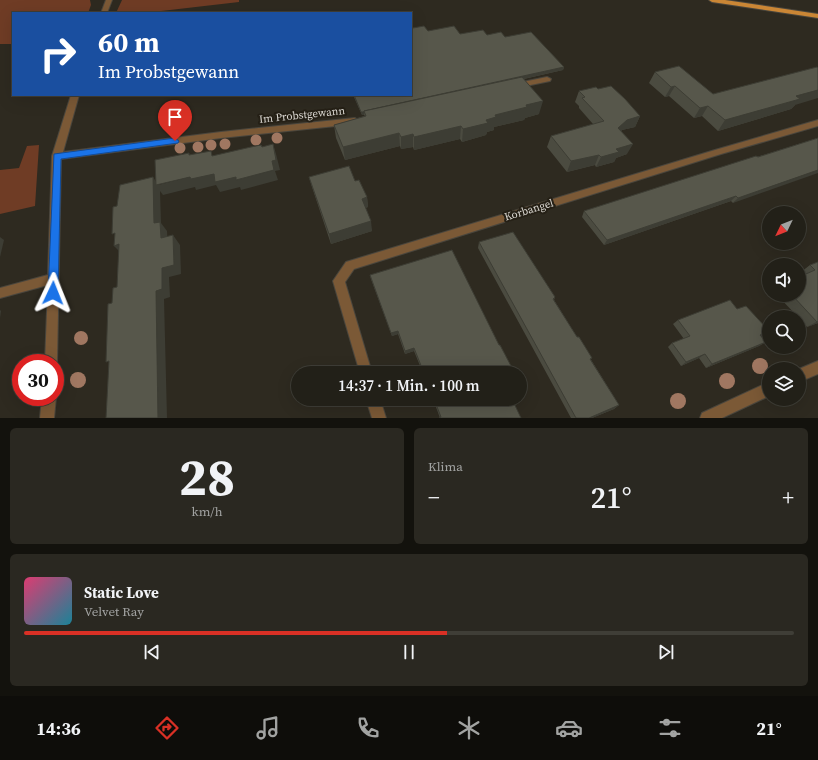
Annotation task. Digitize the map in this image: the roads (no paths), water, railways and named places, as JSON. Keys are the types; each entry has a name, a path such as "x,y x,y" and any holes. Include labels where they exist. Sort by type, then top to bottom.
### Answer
{"main road":[{"path":"712,0 818,16"}],"street":[{"path":"104,12 108,0"},
{"path":"507,88 547,80"},
{"path":"51,354 57,156 75,96"},
{"name":"Im Probstgewann","path":"57,156 221,135 360,120"},
{"name":"Korbangel","path":"364,366 339,281 350,265 818,123"},
{"path":"0,293 53,279"},
{"path":"806,373 818,367"},
{"path":"707,418 762,393"},
{"path":"46,418 48,406"},
{"path":"375,406 379,418"}]}
